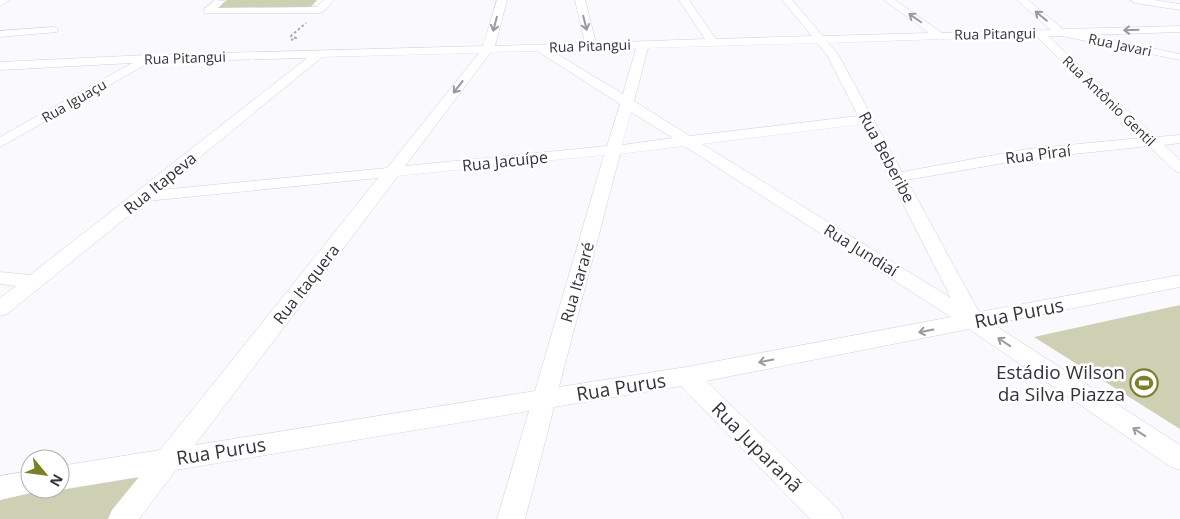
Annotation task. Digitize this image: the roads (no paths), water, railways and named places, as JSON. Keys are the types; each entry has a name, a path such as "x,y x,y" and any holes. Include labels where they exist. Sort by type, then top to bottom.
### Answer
{"street":[{"path":"0,3 5,0"},
{"path":"220,1 208,11 319,10 329,0"},
{"path":"488,49 502,0"},
{"path":"580,0 591,46"},
{"path":"684,0 712,42"},
{"name":"Rua Beberibe","path":"787,0 822,39 832,54 974,322"},
{"path":"889,0 940,36"},
{"path":"1022,0 1060,32"},
{"path":"1135,0 1180,7"},
{"name":"Rua Pitangui","path":"0,66 147,59 1180,29"},
{"path":"0,34 53,30"},
{"name":"Rua Javari","path":"1060,32 1180,57"},
{"name":"Rua Antônio Gentil","path":"1039,33 1180,168"},
{"name":"Rua Itararé","path":"511,519 643,44"},
{"name":"Rua Jundiaí","path":"538,48 974,322 1180,459"},
{"name":"Rua Itaquera","path":"122,519 488,49"},
{"name":"Rua Itapeva","path":"0,309 318,55"},
{"name":"Rua Iguaçu","path":"0,142 147,59"},
{"name":"Rua Jacuípe","path":"142,197 614,150 866,119"},
{"name":"Rua Piraí","path":"898,177 1026,154 1180,140"},
{"path":"0,278 35,282"},
{"name":"Rua Purus","path":"70,476 686,376 1180,281"},
{"name":"Rua Juparanã","path":"686,376 829,519"},
{"path":"0,488 20,485"}],"place":[{"name":"Estádio Wilson da Silva Piazza","path":"1144,383"}]}
